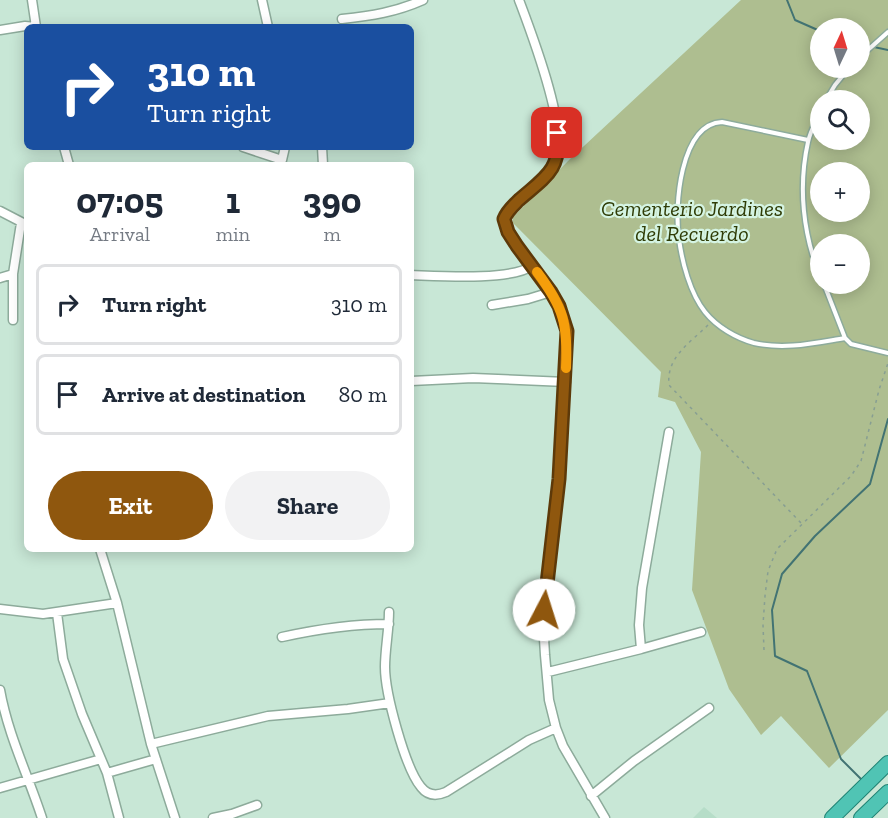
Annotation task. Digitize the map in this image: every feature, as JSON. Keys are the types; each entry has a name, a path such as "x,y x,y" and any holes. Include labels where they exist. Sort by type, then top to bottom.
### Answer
{"highway":[{"path":"832,818 888,763"},
{"path":"861,818 884,796"}],"street":[{"path":"32,0 36,24"},
{"path":"262,0 267,24"},
{"path":"342,19 380,15 423,0"},
{"path":"519,0 549,87 558,145 557,161 553,168 512,207 504,219 508,232 551,292 567,331 559,479 543,622 549,700 556,728 604,818"},
{"path":"0,30 24,26"},
{"path":"252,150 282,160 284,150"},
{"path":"0,212 24,224 13,274 13,320"},
{"path":"414,275 491,275 518,272 532,266"},
{"path":"0,278 13,274"},
{"path":"492,305 528,299 551,292"},
{"path":"414,381 473,378 566,382"},
{"path":"642,649 639,625 642,588 669,432"},
{"path":"101,552 117,603 151,744 175,818"},
{"path":"0,609 21,613 57,613 117,603"},
{"path":"388,612 385,667 390,703 413,774 420,787 432,795 446,792 529,740 556,728"},
{"path":"57,613 63,659 82,714 107,773 119,818"},
{"path":"282,637 337,626 389,624"},
{"path":"548,672 701,632"},
{"path":"0,690 10,733 42,818"},
{"path":"151,744 268,716 390,703"},
{"path":"591,796 709,708"},
{"path":"0,788 101,759"},
{"path":"107,773 156,759"},
{"path":"213,818 257,805"}],"lane":[{"path":"870,46 888,32"},
{"path":"808,140 722,122 714,122 704,127 696,136 683,171 677,219 679,240 695,295 705,312 734,336 769,346 782,347 845,338"},
{"path":"810,135 804,170 803,200 806,231 810,244"},
{"path":"828,294 845,338 851,344 888,353"}],"path":[{"path":"713,320 674,358 668,372 669,385 803,525"},
{"path":"764,650 763,625 768,571 777,549 851,476 861,461 888,363"}],"shaded area":[{"path":"704,807 717,818 693,818"}],"green space":[{"name":"Cementerio Jardines del Recuerdo","path":"741,0 888,0 888,710 829,768 781,716 761,735 729,689 692,590 701,452 675,402 658,397 661,372 513,223 513,217 570,159"}],"waterway":[{"path":"787,0 795,20 810,27"},
{"path":"870,46 888,50"},
{"path":"862,780 841,759 807,671 775,656 772,610 782,574 815,536 870,484 888,419"}],"slow traffic":[{"path":"537,272 559,306 567,331 566,368"}],"route":[{"path":"544,610 559,479 567,331 559,306 545,282 508,232 504,219 512,207 553,168 558,153 557,133"}]}
